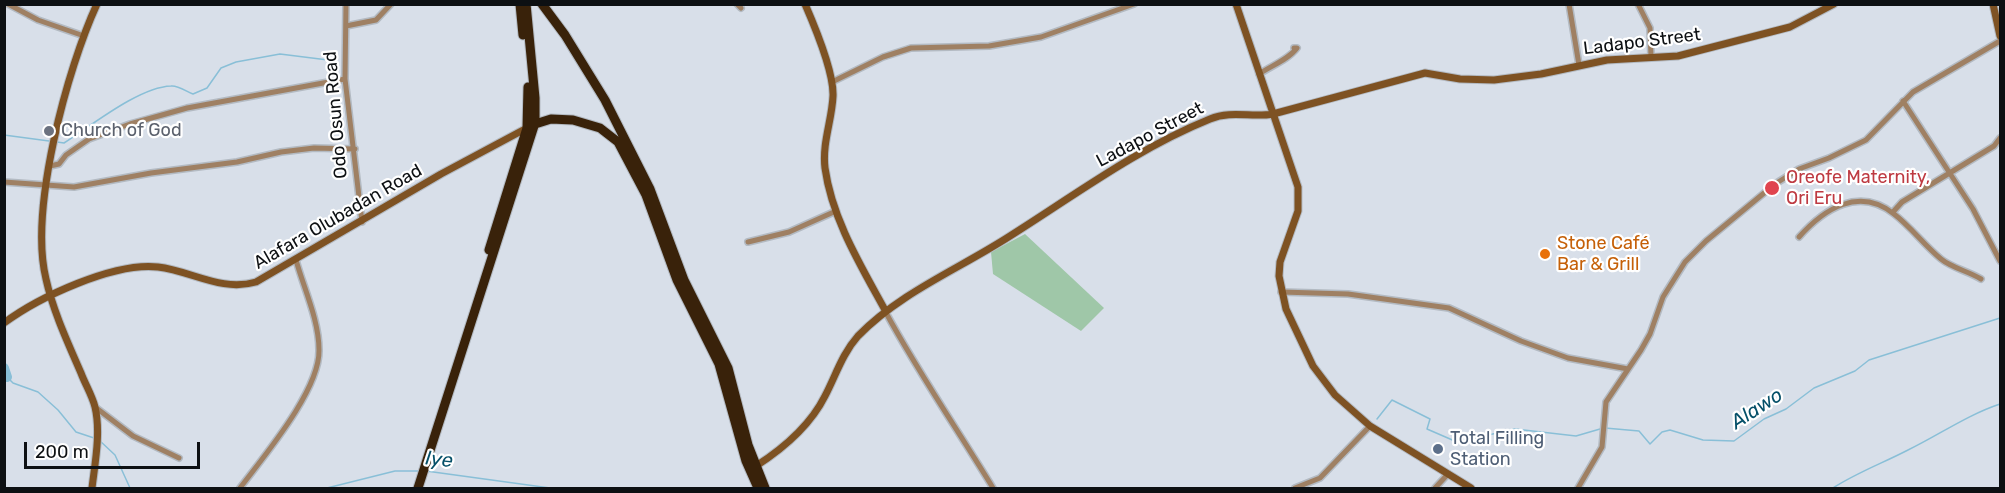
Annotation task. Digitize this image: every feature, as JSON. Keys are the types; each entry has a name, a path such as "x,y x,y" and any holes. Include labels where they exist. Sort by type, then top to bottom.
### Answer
{"highway":[{"path":"520,4 531,125"},
{"path":"418,489 423,466 531,125 536,98 526,4"},
{"path":"542,4 565,35 605,100 643,181 677,280 734,385 756,466 765,489"},
{"path":"531,125 562,119 600,128 618,142 643,181"},
{"path":"718,354 746,461 758,489"},
{"path":"413,489 423,466"}],"street":[{"path":"8,4 38,20 84,36"},
{"path":"92,489 96,457 95,407 50,294 42,255 46,186 66,90 97,4"},
{"name":"Odo Osun Road","path":"346,4 345,79 362,222"},
{"path":"346,26 376,20 391,4"},
{"path":"805,4 832,82 825,164 836,211 846,236 917,369 949,414 993,489"},
{"path":"832,82 883,57 911,48 989,46 1041,37 1134,4"},
{"path":"1236,4 1294,171 1300,199 1280,262 1281,292 1313,366 1335,395 1370,426 1471,489"},
{"path":"1569,4 1579,65"},
{"path":"1638,4 1650,28 1651,57"},
{"name":"Ladapo Street","path":"756,466 789,442 806,425 827,393 846,350 885,310 1010,237 1137,155 1211,118 1238,113 1263,116 1273,114 1425,73 1468,80 1494,80 1541,74 1579,65 1678,56 1771,33 1812,18 1834,4"},
{"path":"1578,489 1599,457 1606,402 1650,334 1663,297 1674,277 1706,241 1788,175 1866,140 1878,131 1913,92 2001,38 1993,4"},
{"path":"1259,74 1278,61 1291,56 1297,48 1294,48"},
{"path":"50,166 59,164 66,155 89,139 130,124 187,108 345,79"},
{"path":"1903,101 1985,229 2001,261"},
{"name":"Alafara Olubadan Road","path":"4,323 50,294 111,273 146,266 172,270 221,284 246,285 266,278 441,174 531,125"},
{"path":"1893,212 1902,202 1994,146 2001,138"},
{"path":"4,182 74,187 151,173 237,162 292,151 355,149"},
{"path":"1799,237 1813,222 1844,202 1854,199 1893,212 1942,260 1981,279"},
{"path":"748,242 789,232 836,211"},
{"path":"240,489 308,392 319,364 317,329 296,260"},
{"path":"1281,292 1348,294 1449,308 1568,358 1628,369"},
{"path":"95,407 133,436 179,458"},
{"path":"1295,489 1320,478 1370,426"},
{"path":"1435,489 1448,474"}],"green space":[{"path":"1025,234 1104,308 1081,331 993,274 991,252"}],"waterway":[{"path":"57,142 64,143 116,108 158,88 174,86 193,94 207,88 221,68 236,62 280,54 336,61"},
{"path":"4,135 49,141"},
{"name":"Alawo","path":"1605,428 1639,431 1650,444 1662,432 1670,430 1703,440 1734,441 1764,419 1786,409 1814,388 1855,371 1869,360 2000,318"},
{"path":"4,368 7,377"},
{"path":"4,385 7,377 13,383 38,392 58,410 76,432 94,438"},
{"name":"Alawo","path":"1377,419 1392,400 1430,419 1427,429 1457,442 1515,429 1576,436 1600,429"},
{"path":"1833,488 1965,419 2000,404"},
{"path":"99,440 115,455 130,488"},
{"name":"Iye","path":"327,488 395,471 419,471"},
{"name":"Iye","path":"426,471 550,488"}],"place":[{"name":"Church of God","path":"49,131"},
{"name":"Oreofe Maternity, Ori Eru","path":"1772,188"},
{"name":"Stone Café Bar & Grill","path":"1545,254"},
{"name":"Total Filling Station","path":"1438,449"}]}
